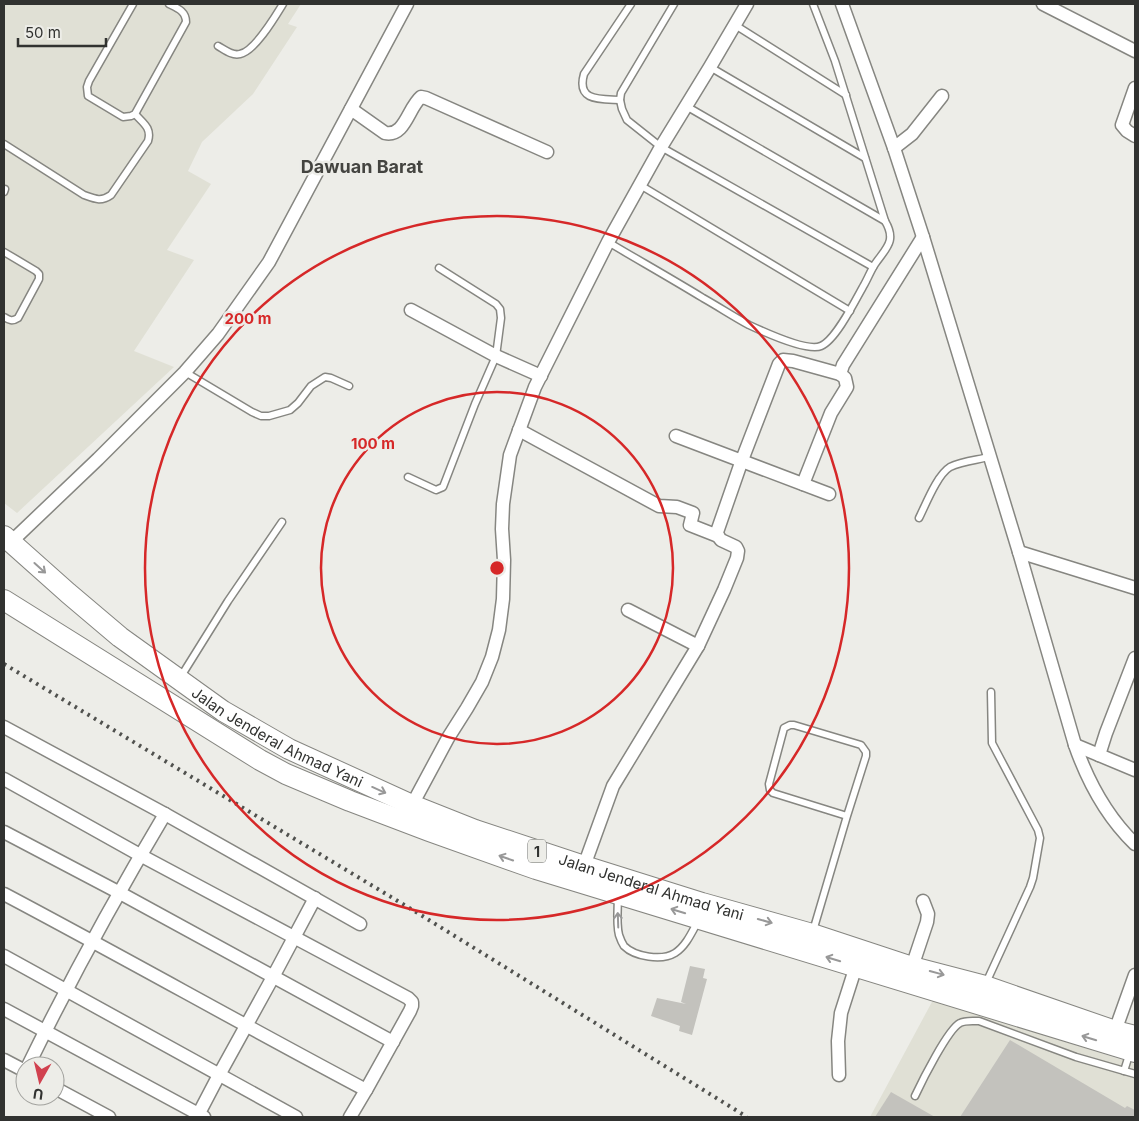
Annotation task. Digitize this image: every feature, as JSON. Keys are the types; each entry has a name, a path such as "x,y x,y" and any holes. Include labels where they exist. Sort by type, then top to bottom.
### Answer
{"highway":[{"name":"Jalan Jenderal Ahmad Yani","path":"7,539 120,637 223,711 290,750 412,805 475,830 702,903 809,942 856,966 1130,1041"},
{"name":"Jalan Jenderal Ahmad Yani","path":"4,600 260,760 286,774 342,798 429,831 618,894 700,918 809,942 985,986 1130,1041"}],"street":[{"path":"7,539 98,458 184,372 218,334 269,262 407,4"},
{"path":"412,805 448,738 477,690 492,657 499,630 503,599 503,504 510,455 535,387 608,242 661,147 747,4"},
{"path":"842,4 894,148 923,238 1083,768 1102,804 1135,844"},
{"path":"1043,4 1135,51"},
{"path":"1135,88 1122,125 1135,136"},
{"path":"894,148 912,134 942,96"},
{"path":"351,109 385,133 392,134 401,128 416,102 421,98 426,98 546,152"},
{"path":"840,374 850,353 923,238"},
{"path":"411,310 496,356 541,376"},
{"path":"718,536 742,460 779,364 783,360 840,374 845,378 848,387 831,413 803,484"},
{"path":"518,430 659,506 677,507 693,513 690,525 718,536 721,540 736,547 738,551 737,558 698,646 613,786 584,866"},
{"path":"676,436 829,494"},
{"path":"1019,552 1135,588"},
{"path":"628,610 698,646"},
{"path":"1099,755 1135,658"},
{"path":"4,727 165,814 360,924"},
{"path":"1075,745 1135,770"},
{"path":"4,779 140,855 408,998 412,1002 410,1011 350,1117"},
{"path":"33,1056 66,990 140,855 165,814"},
{"path":"4,832 393,1042"},
{"path":"4,894 366,1090"},
{"path":"4,1008 200,1116 219,1075 315,898"},
{"path":"912,967 927,922 928,914 923,901"},
{"path":"4,956 296,1117"},
{"path":"839,1074 839,1026 841,1013 856,966"},
{"path":"1130,1041 1135,975"},
{"path":"65,1093 109,1117"}],"lane":[{"path":"132,4 89,81 87,92 88,96 123,117 135,114 186,22 186,15 169,4"},
{"path":"218,46 230,54 246,52 254,46 283,4"},
{"path":"620,100 593,98 586,94 582,87 582,82 584,74 631,4"},
{"path":"674,4 621,93 620,100 627,120 661,147 873,267"},
{"path":"608,242 750,325 808,348 823,346 832,338 850,311 873,267 886,251 890,242 890,236 835,61 813,4"},
{"path":"735,25 846,95"},
{"path":"710,67 865,158"},
{"path":"686,106 885,221"},
{"path":"4,145 84,194 95,199 105,199 111,195 148,141 150,131 135,114"},
{"path":"640,185 850,311"},
{"path":"4,252 36,270 39,274 39,279 18,318 15,321 10,321 4,317"},
{"path":"408,477 436,490 443,487 496,356 501,318 500,309 496,304 439,268"},
{"path":"184,372 261,416 269,416 290,410 311,386 325,377 349,386"},
{"path":"919,518 939,478 945,471 960,464 989,457"},
{"path":"180,680 228,601 282,522"},
{"path":"985,986 1030,887 1040,838 1038,830 992,743 991,692"},
{"path":"809,942 866,756 865,749 861,746 794,724 784,728 769,784 770,790 773,793 847,816"},
{"path":"618,894 619,935 624,945 637,954 665,957 676,953 684,944 700,918"},
{"path":"914,1096 936,1055 954,1027 961,1022 970,1021 979,1021 1076,1057 1135,1074"},
{"path":"1124,1071 1130,1041"}],"shaded area":[{"path":"4,4 301,4 288,24 297,27 253,94 202,142 188,171 211,184 167,250 194,260 134,351 174,367 17,513 4,503"},
{"path":"933,1000 1135,1064 1135,1117 870,1117"}],"building":[{"path":"690,966 705,969 703,978 707,979 692,1035 679,1031 680,1026 651,1016 657,998 686,1004 681,1002"},
{"path":"1010,1040 1125,1108 1127,1106 1135,1110 1135,1117 960,1117"},
{"path":"891,1092 935,1117 875,1117"}],"railway":[{"path":"4,664 416,912 747,1117"}],"district":[{"name":"Dawuan Barat","path":"362,166"}]}
